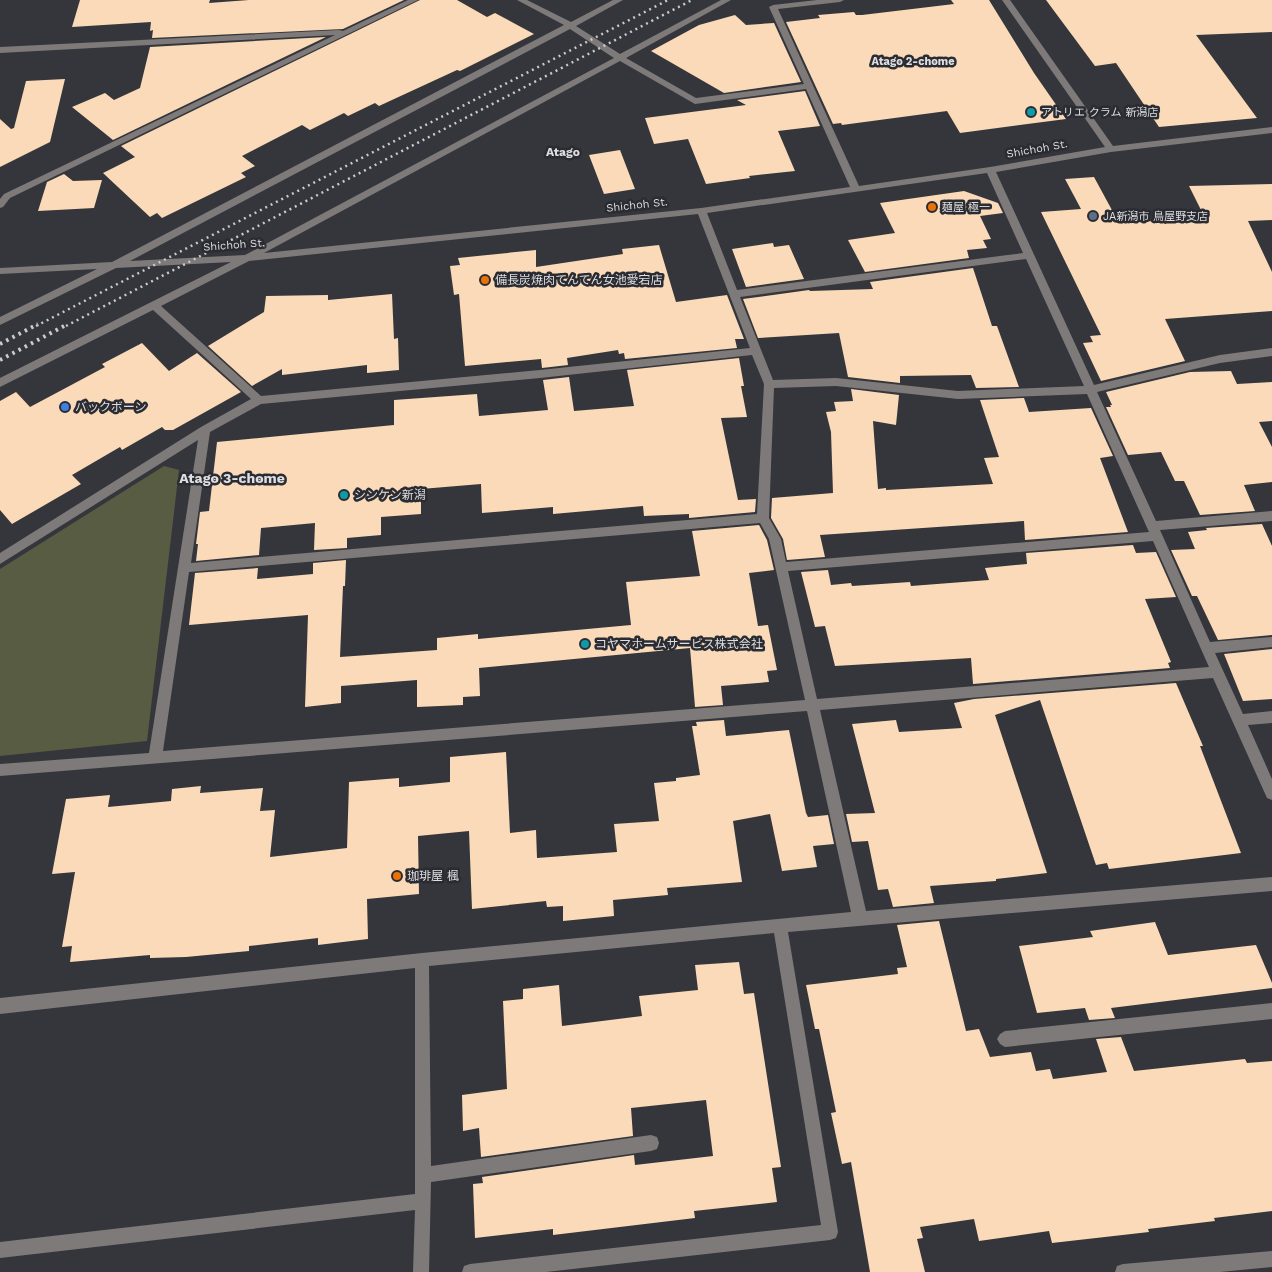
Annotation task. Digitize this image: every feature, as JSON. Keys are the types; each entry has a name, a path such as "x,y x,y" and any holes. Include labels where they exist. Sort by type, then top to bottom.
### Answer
{"street":[{"path":"0,205 4,193 414,0"},
{"path":"521,0 570,25 620,58 694,101 809,86"},
{"path":"0,321 112,266 619,0"},
{"path":"0,383 247,258 727,0"},
{"path":"840,0 773,7 855,188"},
{"path":"1006,0 1111,149"},
{"path":"0,50 346,31"},
{"name":"Shichoh St.","path":"0,271 247,258 702,211 990,170 1111,149 1272,130"},
{"path":"990,170 1272,794"},
{"path":"702,211 769,384 763,518 776,539 780,567 860,918"},
{"path":"735,294 1029,255"},
{"path":"155,306 258,400"},
{"path":"0,559 205,430 258,400 540,374 757,351"},
{"path":"769,384 836,382 958,395 1091,390 1220,358 1272,352"},
{"path":"155,758 205,430"},
{"path":"780,567 1154,531 1272,516"},
{"path":"184,568 763,518"},
{"path":"1207,648 1272,642"},
{"path":"0,770 812,703 1217,672"},
{"path":"1239,720 1272,717"},
{"path":"0,1006 422,960 860,918 1272,884"},
{"path":"470,1272 830,1232 780,926"},
{"path":"421,1272 423,1201 422,960"},
{"path":"1005,1039 1272,1012"},
{"path":"423,1175 651,1144"},
{"path":"0,1250 423,1201"},
{"path":"1124,1272 1272,1259"}],"green space":[{"path":"164,466 179,470 147,741 0,756 0,569"}],"building":[{"path":"80,0 210,0 209,3 249,0 404,0 343,29 152,38 153,30 150,31 151,22 72,27"},
{"path":"420,0 457,0 487,17 495,13 534,34 460,71 457,70 379,106 375,103 348,116 344,113 310,130 302,125 242,156 255,166 241,173 246,177 162,218 157,213 150,217 103,173 135,157 121,146"},
{"path":"951,0 989,0 1034,73 1066,119 960,133 947,111 842,125 841,123 833,124 786,22 820,18 818,15 854,12 856,15 862,15 954,4"},
{"path":"1046,0 1272,0 1272,32 1196,35 1257,118 1159,127 1116,63 1095,66"},
{"path":"735,15 746,25 774,23 801,82 724,93 651,51 699,25"},
{"path":"326,37 113,140 72,107 105,93 114,100 140,88 150,47"},
{"path":"65,79 50,142 0,167 0,119 11,129 14,128 26,81"},
{"path":"805,91 820,126 778,131 795,171 749,176 750,178 706,184 688,139 654,144 645,118 746,105 737,100"},
{"path":"620,150 635,189 604,194 589,155"},
{"path":"64,174 73,181 102,180 94,208 38,211 47,182"},
{"path":"1094,177 1119,223 1205,218 1189,186 1272,184 1272,220 1248,221 1272,272 1272,311 1165,319 1185,361 1101,381 1083,343 1093,342 1090,336 1101,335 1041,212 1081,209 1065,179"},
{"path":"964,191 998,203 1003,213 980,216 991,239 983,240 987,248 967,250 969,258 865,272 848,240 895,233 880,203"},
{"path":"773,243 774,247 789,245 804,279 746,287 732,249"},
{"path":"659,245 676,302 727,295 744,339 735,339 737,348 625,359 624,353 619,354 618,350 567,358 568,365 542,368 541,359 465,366 459,294 454,295 450,266 460,265 458,258 536,250 536,267 623,254 622,249"},
{"path":"973,268 992,326 997,326 1019,387 976,388 971,375 900,376 900,383 848,377 839,333 758,338 743,299 809,290 873,289 870,282"},
{"path":"392,294 394,339 398,338 399,370 367,373 367,365 282,375 282,369 252,386 208,346 264,312 266,296 328,295 328,300"},
{"path":"142,343 169,371 197,353 241,392 173,430 165,430 162,427 122,450 120,447 72,475 81,484 12,524 0,510 0,401 16,392 30,407 105,367 102,364"},
{"path":"739,358 744,386 741,386 747,417 721,418 738,500 756,499 755,512 689,518 689,514 644,516 643,506 553,514 553,507 482,513 481,484 421,489 421,514 381,517 381,535 347,538 347,548 314,550 315,523 261,528 259,555 196,561 200,512 209,511 217,442 394,425 394,400 477,394 479,416 548,410 543,380 569,377 574,411 634,406 627,370"},
{"path":"1231,371 1237,384 1272,382 1272,421 1259,422 1272,447 1272,482 1244,485 1255,511 1200,515 1184,481 1175,481 1161,452 1128,455 1106,407 1111,407 1110,405 1112,405 1106,392 1190,372"},
{"path":"851,389 899,395 896,425 873,421 878,489 886,488 886,490 993,484 984,458 999,457 980,400 1024,398 1029,412 1091,408 1113,456 1100,458 1128,532 1025,540 1024,521 820,535 825,557 787,560 783,539 771,518 772,498 833,493 831,432 826,412 836,411 834,402 853,401"},
{"path":"1262,524 1272,546 1272,635 1218,640 1197,596 1192,596 1171,550 1195,549 1188,532 1207,530 1206,528"},
{"path":"759,525 767,540 774,570 749,573 758,626 768,625 777,670 767,671 769,682 721,686 723,705 695,707 690,648 479,668 480,696 463,697 463,705 417,707 417,680 341,686 341,703 305,707 308,615 189,625 195,573 258,568 257,579 313,574 313,563 346,560 340,657 437,650 437,638 478,634 478,639 631,625 626,582 700,576 692,531"},
{"path":"1133,545 1136,553 1156,552 1176,597 1145,599 1171,662 1168,663 1170,668 973,684 971,658 835,666 825,626 815,627 801,572 828,570 831,585 851,583 852,586 910,582 911,586 989,580 985,568 1027,564 1026,553"},
{"path":"1272,649 1272,699 1243,701 1224,654"},
{"path":"1176,683 1203,746 1200,746 1241,853 1109,869 1107,863 1096,865 1040,700 995,715 1047,873 996,879 996,881 930,886 934,903 893,907 888,889 878,890 868,841 852,842 846,814 875,813 852,724 896,720 899,732 962,728 954,703 974,699"},
{"path":"724,720 726,736 789,730 806,813 808,817 828,815 834,844 813,846 817,867 782,871 770,814 733,821 742,882 667,888 668,895 613,900 614,916 563,921 563,906 547,907 546,901 472,909 469,831 418,836 419,894 367,899 368,939 318,945 318,938 249,946 249,951 186,957 150,958 150,955 70,962 72,946 62,947 75,872 52,874 66,799 110,795 108,807 171,801 172,789 201,786 200,793 263,788 260,811 275,810 270,857 347,848 349,782 399,778 399,787 450,782 450,757 506,752 510,833 536,830 537,858 617,852 614,824 659,821 654,783 676,781 676,778 700,775 692,726 697,726 696,722"},
{"path":"939,921 966,1031 979,1029 990,1057 1031,1052 1036,1071 1050,1069 1053,1079 1107,1072 1096,1039 1121,1037 1134,1071 1245,1059 1247,1063 1272,1061 1272,1211 1214,1218 1215,1221 1148,1229 1149,1232 1052,1243 1049,1231 979,1241 974,1219 920,1227 923,1238 917,1239 925,1272 870,1272 851,1162 842,1164 831,1113 836,1112 819,1029 815,1029 806,985 898,974 897,968 907,967 897,925"},
{"path":"1155,922 1168,955 1256,945 1272,983 1272,988 1111,1008 1115,1018 1089,1020 1085,1008 1037,1013 1019,946 1093,937 1090,931"},
{"path":"739,962 744,994 754,993 781,1167 772,1168 777,1202 694,1211 695,1218 553,1235 553,1229 475,1238 473,1184 483,1183 482,1177 634,1155 635,1165 713,1156 706,1100 631,1108 633,1136 481,1157 479,1128 463,1131 462,1095 507,1089 503,1001 523,999 523,989 559,985 562,1026 642,1016 639,996 698,990 695,965"}],"railway":[{"path":"36,326 668,0"},
{"path":"66,326 692,0"},
{"path":"0,344 38,324"},
{"path":"0,360 68,324"}],"place":[{"name":"アトリエ クラム 新潟店","path":"1031,112"},
{"name":"麺屋 極一","path":"932,207"},
{"name":"JA新潟市 鳥屋野支店","path":"1093,216"},
{"name":"備長炭焼肉てんてん女池愛宕店","path":"485,280"},
{"name":"バックボーン","path":"65,407"},
{"name":"シンケン新潟","path":"344,495"},
{"name":"コヤマホームサービス株式会社","path":"585,644"},
{"name":"珈琲屋 楓","path":"397,876"}],"district":[{"name":"Atago 2-chome","path":"913,61"},
{"name":"Atago","path":"563,152"},
{"name":"Atago 3-chome","path":"232,478"}]}
